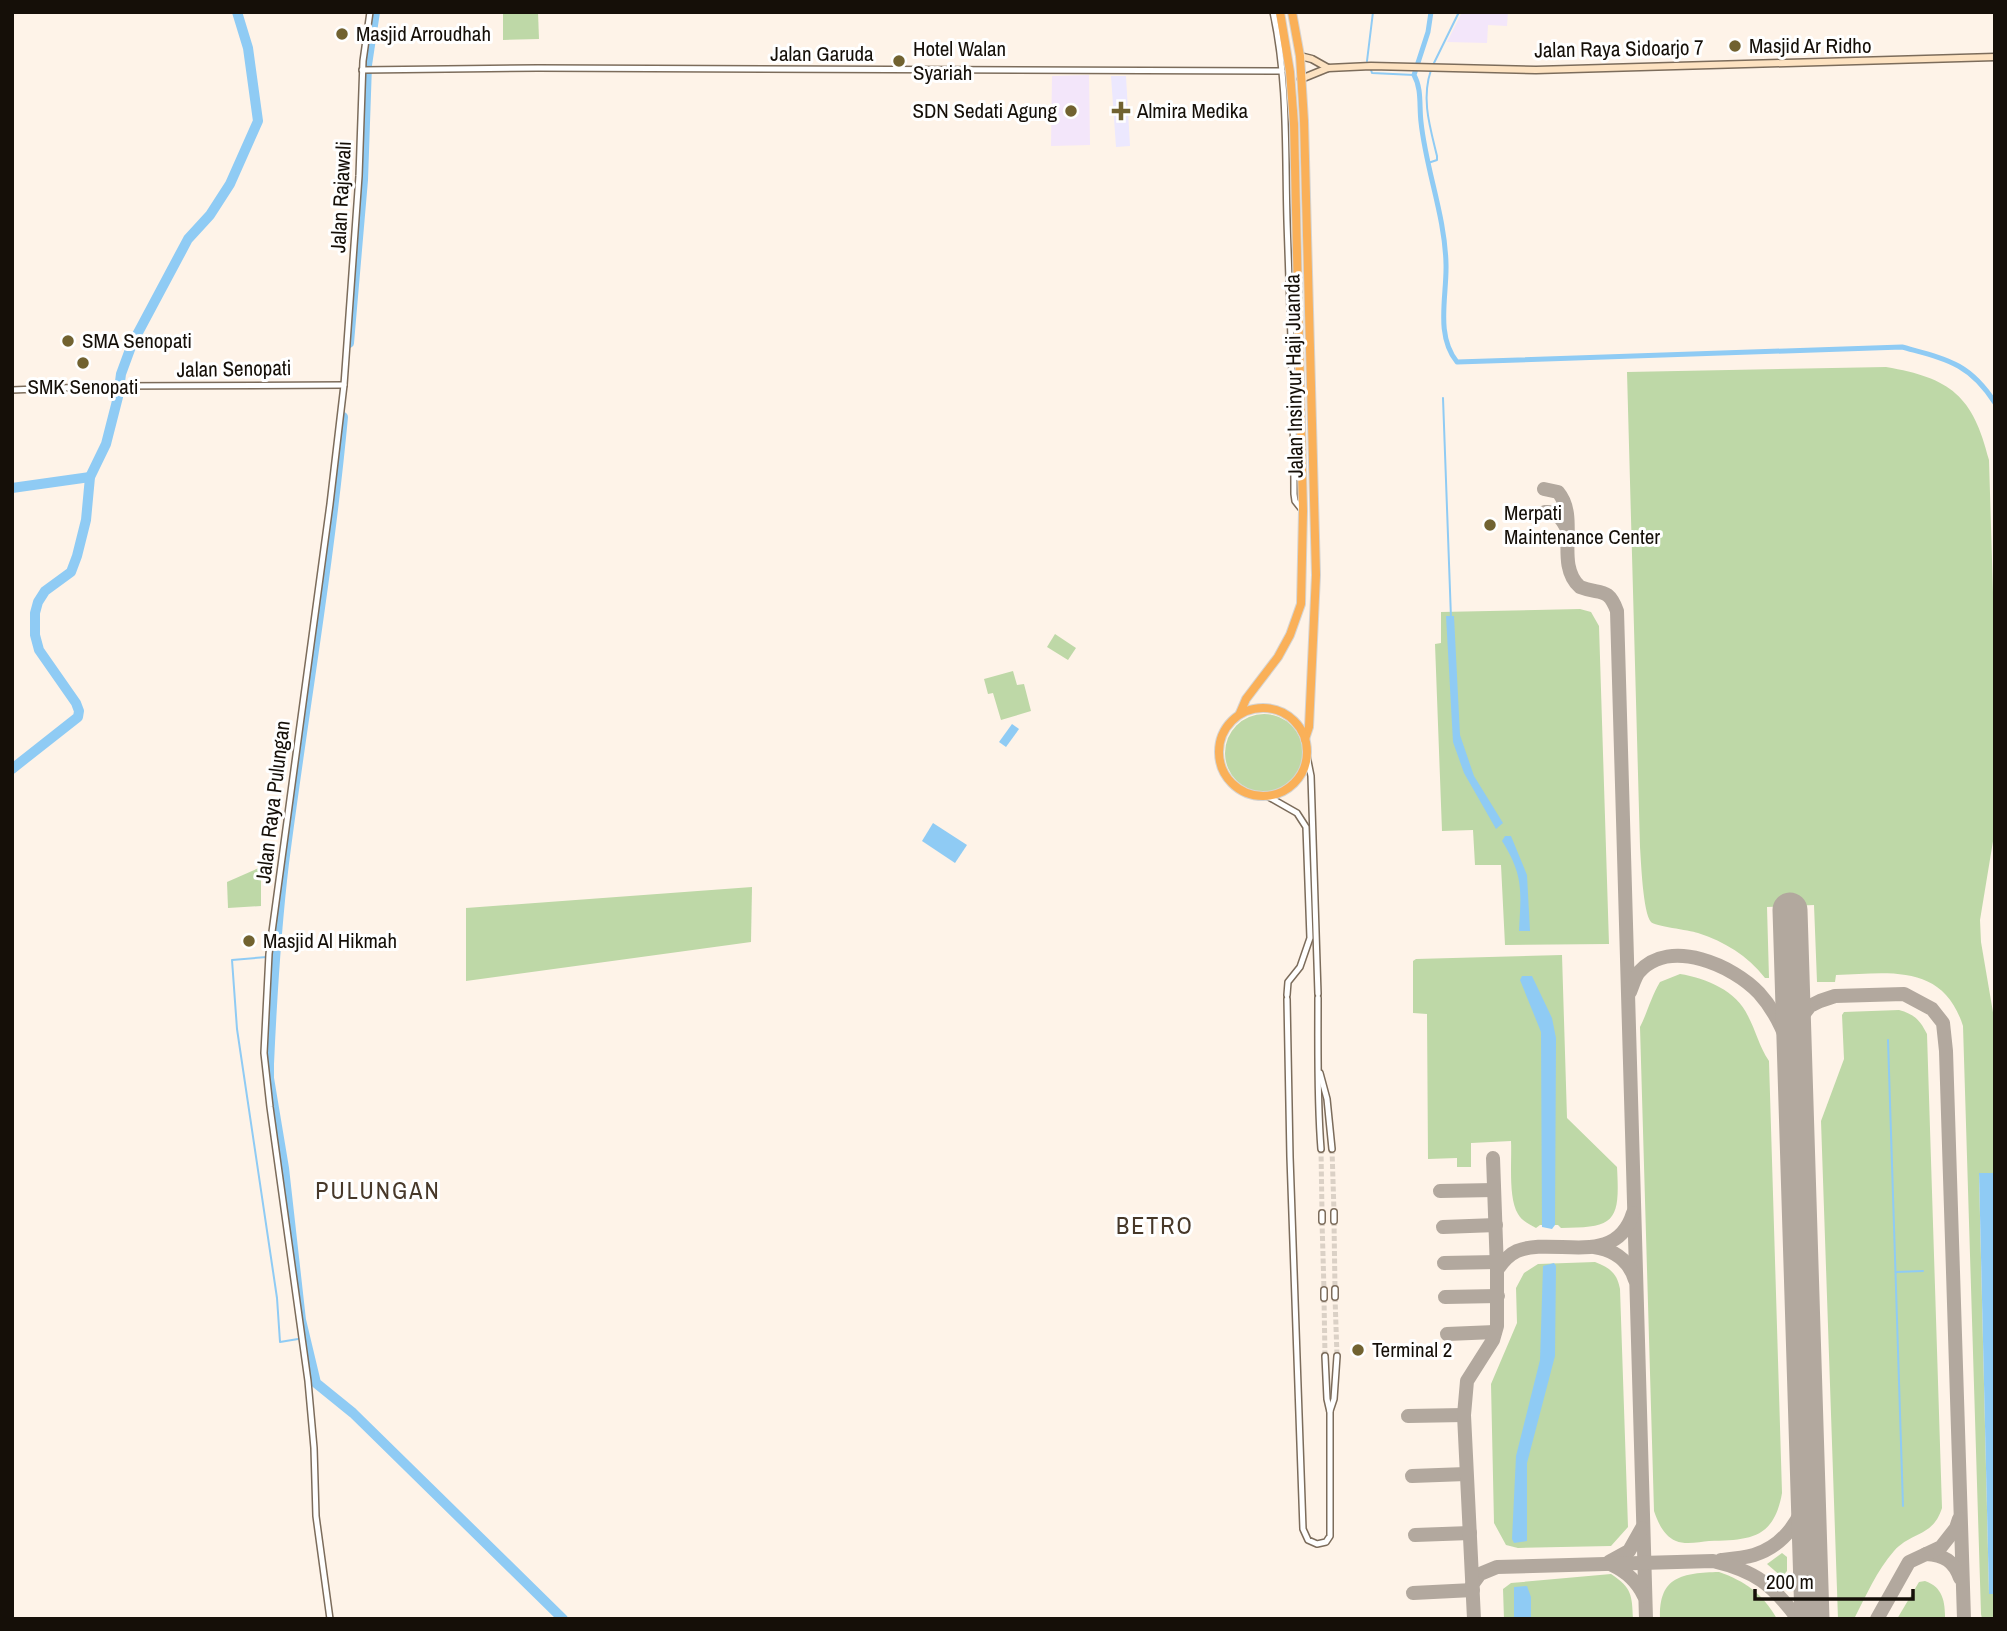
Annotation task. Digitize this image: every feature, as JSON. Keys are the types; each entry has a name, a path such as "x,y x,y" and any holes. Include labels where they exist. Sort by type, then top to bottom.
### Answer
{"highway":[{"name":"Jalan Insinyur Haji Juanda","path":"1240,713 1245,699 1278,657 1300,612 1303,511 1295,227 1289,124 1290,72 1281,34 1280,12"},
{"name":"Jalan Insinyur Haji Juanda","path":"1292,12 1300,56 1314,482 1316,611 1309,727 1305,738"},
{"path":"1295,227 1307,227"},
{"path":"1302,482 1314,482"},
{"path":"1259,707 1279,710 1295,721 1305,738 1305,766 1294,783 1277,794 1257,796 1240,790 1227,778 1219,762 1218,748 1223,732 1228,723 1240,713 1259,707"}],"main road":[{"name":"Jalan Raya Sidoarjo 7","path":"1300,56 1328,68"},
{"name":"Jalan Raya Sidoarjo 7","path":"1301,79 1328,68 1438,66 1549,69 1995,57"}],"street":[{"name":"Jalan Rajawali","path":"344,385 370,12"},
{"name":"Jalan Insinyur Haji Juanda","path":"1273,12 1281,34 1282,71 1289,124 1294,494 1295,501 1303,511"},
{"name":"Jalan Garuda","path":"368,70 549,68 1282,71"},
{"name":"Jalan Senopati","path":"12,390 124,386 344,385"},
{"name":"Jalan Raya Pulungan","path":"330,1619 316,1516 314,1448 305,1362 265,1065 269,956 344,385"},
{"path":"1307,756 1311,776 1318,996 1317,1089 1321,1149"},
{"path":"1267,796 1297,813 1306,827 1310,938 1300,967 1288,982 1287,997 1303,1529 1308,1539 1315,1544 1326,1542 1330,1536 1330,1412 1334,1399 1336,1356"},
{"path":"1319,1070 1327,1099 1332,1149"},
{"path":"1334,1212 1334,1221"},
{"path":"1322,1213 1322,1221"},
{"path":"1335,1289 1335,1297"},
{"path":"1324,1290 1324,1298"},
{"path":"1325,1356 1326,1399 1330,1412"}],"shaded area":[{"path":"1462,12 1508,12 1507,26 1488,25 1487,43 1447,42"},
{"name":"SDN Sedati Agung","path":"1089,75 1090,145 1051,146 1052,76"},
{"name":"Almira Medika","path":"1111,76 1126,76 1130,146 1116,147"}],"green space":[{"path":"503,12 538,12 539,39 503,40"},
{"path":"1886,367 1927,377 1956,394 1967,405 1975,420 1989,460 1995,659 1995,829 1980,920 1981,942 1995,1024 1995,1173 1979,1174 1989,1594 1995,1594 1995,1619 1982,1619 1981,1614 1963,1026 1954,1006 1942,991 1912,976 1876,973 1836,975 1835,982 1817,982 1814,905 1767,907 1769,978 1765,978 1743,956 1717,941 1698,933 1651,922 1646,908 1642,875 1627,372"},
{"path":"1580,609 1591,612 1599,626 1609,944 1505,945 1501,865 1475,865 1473,830 1442,831 1435,644 1441,643 1441,612"},
{"path":"1055,634 1076,648 1068,660 1047,647"},
{"path":"1013,671 1017,685 1024,684 1031,711 1001,720 993,693 988,694 984,679"},
{"path":"1264,714 1279,717 1291,726 1300,738 1303,753 1300,768 1291,780 1279,789 1264,792 1249,789 1237,780 1228,768 1225,753 1228,738 1237,726 1249,717"},
{"path":"261,867 261,906 228,908 227,882"},
{"path":"752,887 751,942 466,981 466,908"},
{"path":"1562,955 1567,1118 1617,1167 1617,1199 1611,1218 1604,1223 1579,1228 1540,1225 1536,1228 1522,1219 1515,1207 1511,1141 1471,1143 1471,1167 1457,1167 1457,1158 1428,1159 1427,1014 1413,1013 1413,961"},
{"path":"1680,974 1710,982 1736,999 1748,1016 1769,1061 1782,1493 1773,1520 1758,1534 1737,1540 1688,1543 1668,1536 1654,1511 1640,1027 1660,982"},
{"path":"1899,1010 1916,1018 1927,1034 1942,1508 1928,1529 1901,1545 1888,1558 1854,1619 1838,1619 1821,1121 1844,1059 1844,1012"},
{"path":"1595,1262 1612,1272 1620,1289 1628,1527 1611,1546 1518,1548 1506,1545 1494,1523 1491,1384 1517,1323 1516,1288 1524,1273 1538,1264"},
{"path":"1782,1553 1787,1557 1787,1571 1782,1577 1767,1564"},
{"path":"1719,1572 1752,1590 1766,1602 1777,1619 1660,1619 1660,1605 1668,1585 1684,1576"},
{"path":"1611,1574 1630,1593 1633,1619 1504,1619 1503,1589 1511,1583"},
{"path":"1925,1581 1936,1587 1942,1596 1945,1619 1897,1619 1919,1582"}],"water":[{"path":"1446,616 1454,616 1460,735 1474,776 1503,823 1496,829 1464,773 1453,742"},
{"path":"1012,724 1019,729 1006,747 999,742"},
{"path":"933,823 967,845 955,863 922,841"},
{"path":"1505,836 1511,836 1527,875 1530,931 1519,931 1520,884 1514,864 1502,841"},
{"path":"1522,976 1532,976 1552,1018 1556,1038 1555,1225 1552,1229 1542,1227 1541,1032 1520,980"},
{"path":"1979,1173 1995,1173 1995,1594 1989,1594"},
{"path":"1554,1263 1555,1356 1527,1463 1527,1541 1514,1543 1516,1456 1540,1360 1543,1266"},
{"path":"1527,1586 1531,1597 1531,1619 1514,1619 1514,1587"}],"waterway":[{"path":"12,769 78,717 76,703 39,650 35,635 38,602 45,591 71,572 77,556 86,520 90,477 106,444 121,374 132,344 188,239 210,215 230,184 258,121 248,48 237,12"},
{"path":"349,343 363,180 367,65 375,12"},
{"path":"1367,61 1373,12"},
{"path":"1431,12 1428,32 1414,75 1419,92 1423,140 1445,246 1444,328 1450,351 1457,362 1902,347 1943,359 1965,370 1995,403"},
{"path":"1433,65 1459,12"},
{"path":"1371,70 1372,73 1414,75"},
{"path":"1428,163 1437,160 1427,102 1431,70"},
{"path":"1443,398 1451,618"},
{"path":"343,417 323,585 284,863 269,1064 301,1320 316,1383 353,1413 563,1619"},
{"path":"12,488 90,477"},
{"path":"267,957 232,960 237,1029 277,1298 280,1342 298,1339"},
{"path":"1888,1040 1903,1506"},
{"path":"1896,1272 1923,1271"}],"taxiway":[{"path":"1544,489 1558,492 1564,503 1568,527 1567,554 1572,577 1580,587 1607,595 1617,611 1646,1619"},
{"path":"1545,512 1558,516 1566,527"},
{"path":"1630,992 1639,972 1652,962 1667,957 1684,956 1718,965 1748,983 1766,1001 1781,1027 1795,1065"},
{"path":"1794,1043 1798,1026 1810,1006 1835,996 1904,994 1932,1009 1943,1023 1964,1619"},
{"path":"1474,1619 1464,1415 1467,1381 1493,1340 1497,1326 1493,1158"},
{"path":"1440,1191 1494,1190"},
{"path":"1497,1270 1517,1251 1532,1247 1599,1246 1613,1240 1625,1230 1633,1213"},
{"path":"1443,1227 1496,1225"},
{"path":"1594,1247 1620,1257 1635,1280"},
{"path":"1444,1263 1497,1262"},
{"path":"1445,1297 1498,1296"},
{"path":"1447,1334 1495,1332"},
{"path":"1408,1416 1464,1415"},
{"path":"1412,1476 1466,1474"},
{"path":"1721,1560 1754,1555 1765,1551 1783,1538 1797,1520 1808,1489"},
{"path":"1877,1619 1909,1562 1941,1547 1956,1528 1959,1519"},
{"path":"1609,1562 1629,1551 1642,1528"},
{"path":"1415,1535 1470,1533"},
{"path":"1926,1554 1948,1560 1960,1578"},
{"path":"1472,1585 1480,1574 1497,1567 1713,1561 1740,1569 1762,1581 1798,1619"},
{"path":"1612,1565 1631,1578 1644,1596"},
{"path":"1413,1593 1473,1590"}],"runway":[{"path":"1790,910 1812,1619"}],"tunnel":[{"path":"1321,1149 1322,1213"},
{"path":"1332,1149 1334,1212"},
{"path":"1322,1221 1324,1290"},
{"path":"1334,1221 1335,1289"},
{"path":"1335,1297 1337,1356"},
{"path":"1324,1298 1325,1356"}],"place":[{"name":"Masjid Arroudhah","path":"342,34"},
{"name":"Masjid Ar Ridho","path":"1735,46"},
{"name":"Hotel Walan Syariah","path":"899,61"},
{"name":"SDN Sedati Agung","path":"1071,111"},
{"name":"Almira Medika","path":"1121,111"},
{"name":"SMA Senopati","path":"68,341"},
{"name":"SMK Senopati","path":"83,363"},
{"name":"Merpati Maintenance Center","path":"1490,525"},
{"name":"Masjid Al Hikmah","path":"249,941"},
{"name":"Terminal 2","path":"1358,1350"}],"district":[{"name":"PULUNGAN","path":"378,1191"},
{"name":"BETRO","path":"1155,1226"}]}
